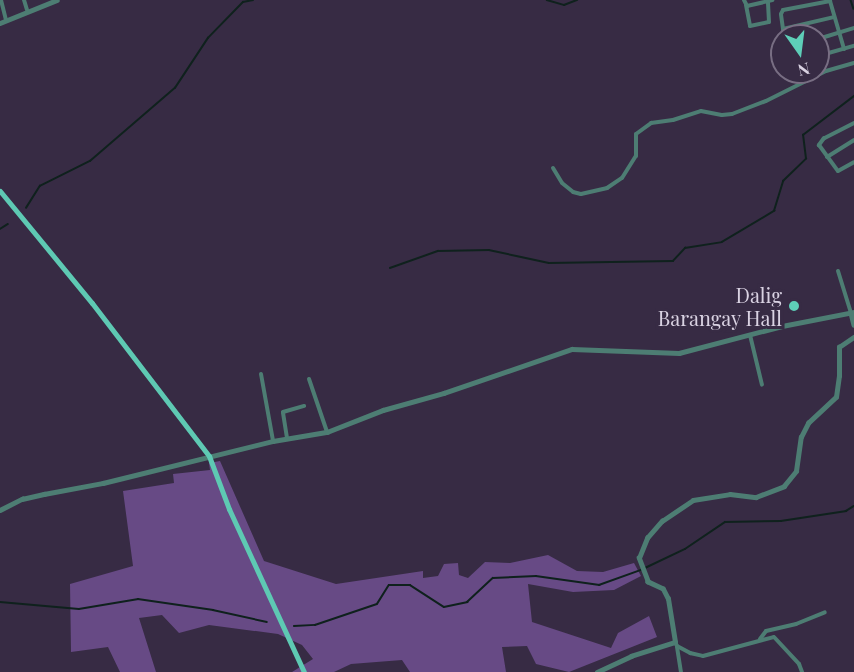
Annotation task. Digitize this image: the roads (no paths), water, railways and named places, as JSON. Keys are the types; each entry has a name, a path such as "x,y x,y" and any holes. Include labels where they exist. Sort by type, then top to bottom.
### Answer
{"main road":[{"path":"0,191 92,303 209,456 230,509 304,672"}],"street":[{"path":"1,0 6,20"},
{"path":"24,0 27,10"},
{"path":"0,23 43,2 57,0"},
{"path":"783,24 783,10 830,0 844,49"},
{"path":"770,1 769,22 750,26 745,2 770,1"},
{"path":"804,24 834,17"},
{"path":"830,36 854,28"},
{"path":"830,53 854,46"},
{"path":"553,168 562,183 573,192 581,194 607,188 622,178 636,156 636,134 651,123 673,120 701,111 722,115 732,114 766,101 826,71 854,63"},
{"path":"854,123 820,141 819,146 838,171 854,162"},
{"path":"827,157 854,140"},
{"path":"838,271 854,325"},
{"path":"0,510 22,499 273,441 327,432 383,410 444,393 572,349 679,353 852,312"},
{"path":"750,335 762,385"},
{"path":"681,672 668,599 663,589 648,582 644,575 640,563 641,550 656,528 693,500 730,494 756,497 784,486 792,478 801,437 807,423 836,397 839,347 854,337"},
{"path":"261,374 273,441"},
{"path":"309,379 327,432"},
{"path":"287,438 282,412 304,406"},
{"path":"760,639 766,631 796,624 825,612"},
{"path":"597,672 631,656 676,644 703,656 771,636 777,639 799,664 802,672"}],"waterway":[{"path":"26,208 40,186 90,161 175,88 208,38 243,2 253,0"},
{"path":"547,0 564,5 577,0"},
{"path":"851,0 854,9"},
{"path":"390,268 438,251 489,250 549,263 673,261 685,248 722,242 774,211 783,181 806,159 803,135 854,96"},
{"path":"0,229 8,224"},
{"path":"645,568 685,549 725,522 781,521 846,511 854,506"},
{"path":"294,626 315,625 377,604 389,585 410,585 444,607 467,602 493,578 536,576 599,585 641,570"},
{"path":"0,602 79,609 138,599 213,610 267,622"}],"place":[{"name":"Dalig Barangay Hall","path":"794,306"}]}
